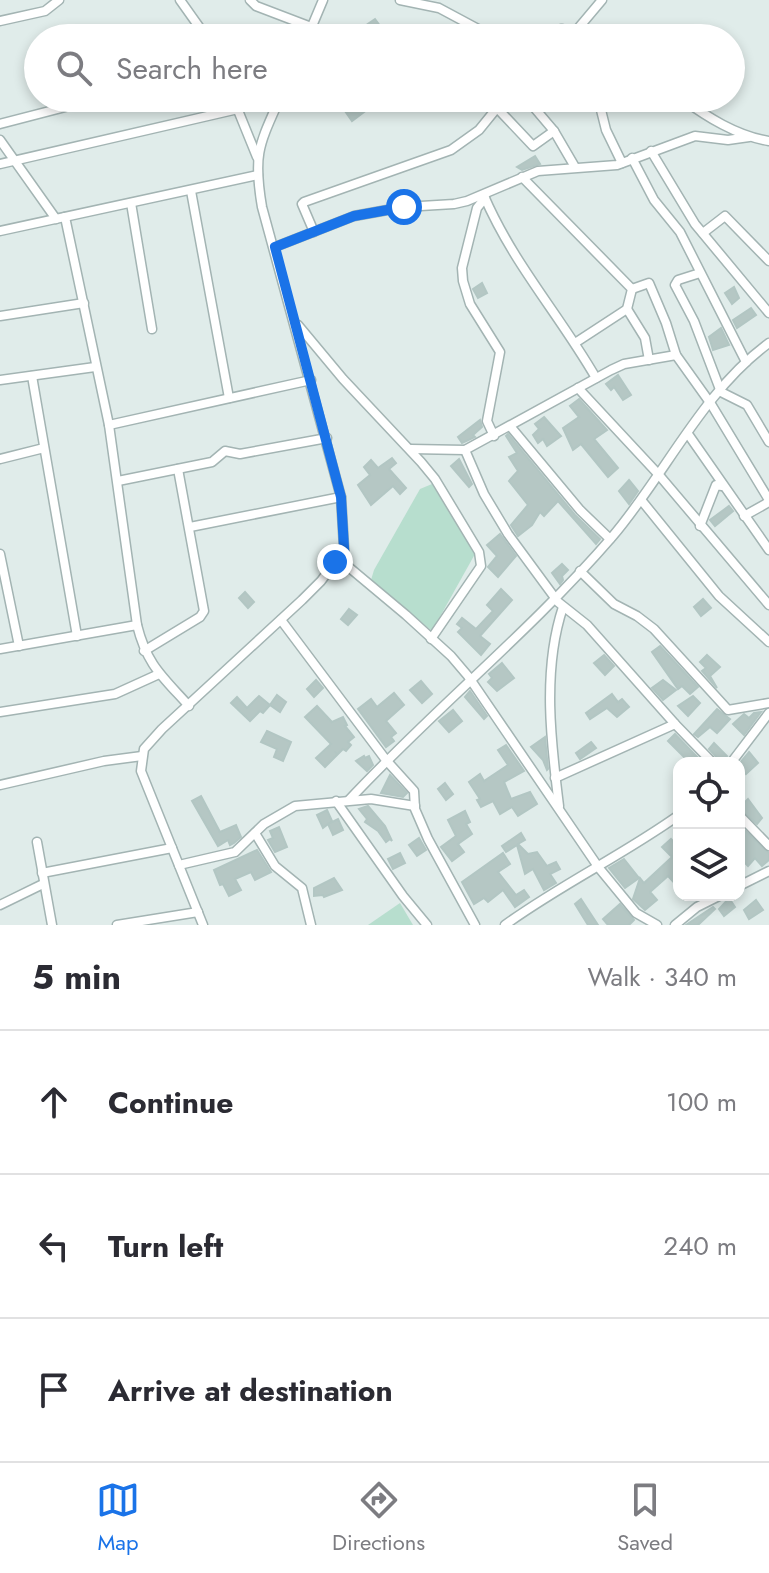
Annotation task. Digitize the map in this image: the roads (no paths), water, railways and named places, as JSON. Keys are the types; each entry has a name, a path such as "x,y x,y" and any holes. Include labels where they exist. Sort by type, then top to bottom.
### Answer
{"street":[{"path":"1,18 45,11 59,0"},
{"path":"180,0 197,24"},
{"path":"250,0 256,6 303,24"},
{"path":"312,24 323,2 313,0"},
{"path":"400,0 439,8 469,24"},
{"path":"582,24 602,0"},
{"path":"0,124 46,112"},
{"path":"0,164 225,112"},
{"path":"239,112 257,157 262,207 341,497 345,564"},
{"path":"257,157 275,112"},
{"path":"314,232 302,204 304,202 451,150 479,130 494,112"},
{"path":"501,112 533,146 554,131"},
{"path":"538,112 554,131 575,167"},
{"path":"602,112 609,141 622,163"},
{"path":"700,112 749,137 769,141"},
{"path":"275,247 354,216 404,207 454,204 485,196 522,177 554,168 611,166 695,136 728,140 749,137"},
{"path":"0,140 13,161 60,218 84,303 109,425 137,625 144,651 159,674 189,706"},
{"path":"651,151 687,213 769,313"},
{"path":"632,158 654,200 680,232 746,362"},
{"path":"0,231 258,175"},
{"path":"522,177 632,289"},
{"path":"191,191 229,398"},
{"path":"485,196 517,262 596,378"},
{"path":"485,196 477,208 462,268 470,304 500,352 487,421 494,436"},
{"path":"131,203 152,329"},
{"path":"703,233 725,216 769,261"},
{"path":"700,273 678,280 675,285 694,321 721,392 747,405 769,442"},
{"path":"632,289 649,283 676,355 711,404 769,501 744,516"},
{"path":"575,343 627,309 632,289"},
{"path":"0,316 84,303"},
{"path":"627,309 645,338 649,360"},
{"path":"295,322 435,479 481,560 481,566 431,639"},
{"path":"349,800 386,760 556,598 642,501 688,434 746,362 769,343"},
{"path":"411,449 465,450 624,364 676,355"},
{"path":"0,380 95,367"},
{"path":"32,376 77,636"},
{"path":"109,425 311,380"},
{"path":"578,388 659,475 769,605"},
{"path":"510,426 580,510 610,539"},
{"path":"688,434 769,550"},
{"path":"118,481 212,462 225,451 240,454 327,438"},
{"path":"0,459 44,448"},
{"path":"465,450 492,508 563,607 587,625 707,757"},
{"path":"144,651 203,614 178,469"},
{"path":"700,526 716,485 722,486"},
{"path":"190,527 341,497"},
{"path":"642,501 719,596 769,642"},
{"path":"0,554 3,585 19,646"},
{"path":"203,925 146,787 141,771 142,756 147,744 281,620 321,581 335,562 345,564 451,656 599,868 636,913 657,925"},
{"path":"580,571 614,604 654,629 728,710 769,703"},
{"path":"559,807 550,697 555,632 563,607"},
{"path":"281,620 386,760 414,791 415,806 428,839 475,925"},
{"path":"0,649 137,625"},
{"path":"0,712 115,694 159,674"},
{"path":"736,757 769,713"},
{"path":"555,778 675,724"},
{"path":"0,785 142,756"},
{"path":"179,865 235,852 264,824 295,806 371,799 415,806"},
{"path":"336,801 427,925"},
{"path":"505,925 533,904 599,868 673,819"},
{"path":"745,821 769,846"},
{"path":"255,833 275,866 302,888 311,925"},
{"path":"37,842 52,925"},
{"path":"42,873 172,848"},
{"path":"745,883 769,871"},
{"path":"0,905 43,884"},
{"path":"675,925 709,901"},
{"path":"117,925 198,912"}]}
